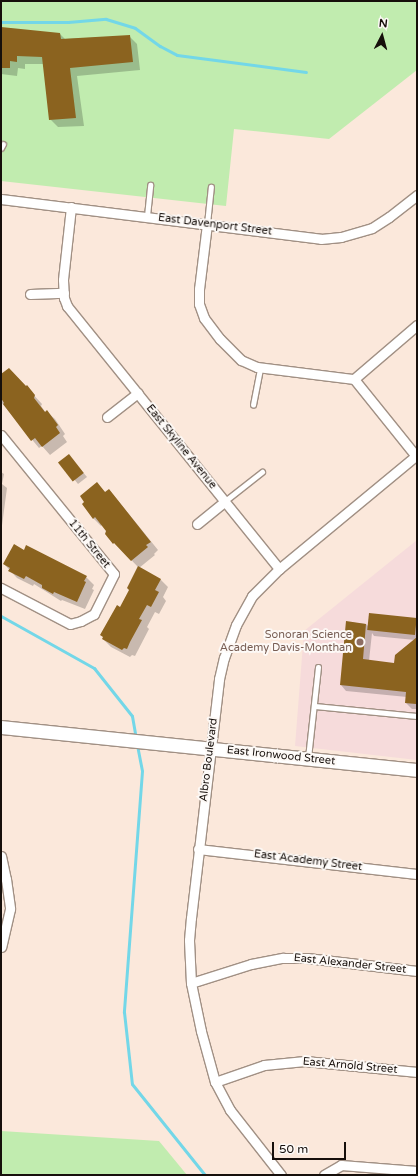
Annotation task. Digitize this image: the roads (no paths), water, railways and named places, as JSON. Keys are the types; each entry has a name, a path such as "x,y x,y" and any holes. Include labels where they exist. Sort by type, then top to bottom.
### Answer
{"street":[{"name":"East Davenport Street","path":"1,199 321,238 341,237 372,228 417,195"},
{"name":"East Skyline Avenue","path":"71,207 63,280 67,306 279,569"},
{"path":"207,224 199,289 201,311 220,339 235,355 249,364 260,368 354,379 416,455"},
{"path":"30,294 64,293"},
{"path":"354,379 417,326"},
{"path":"107,417 138,393"},
{"name":"11th Street","path":"1,435 114,574 94,614 82,621 70,624 1,588"},
{"name":"Albro Boulevard","path":"281,1175 248,1135 230,1110 215,1082 200,1031 191,983 189,940 198,849 219,679 224,658 236,625 252,596 279,569 416,455"},
{"path":"197,524 225,501"},
{"name":"East Ironwood Street","path":"1,727 417,770"},
{"name":"East Academy Street","path":"198,849 417,874"},
{"path":"1,856 10,909 1,947"},
{"name":"East Alexander Street","path":"191,983 251,964 283,958 307,958 417,971"},
{"name":"East Arnold Street","path":"215,1082 264,1065 304,1060 417,1072"},
{"path":"324,1175 341,1165 417,1171"}],"lane":[{"path":"148,216 150,185"},
{"path":"207,224 211,187"},
{"path":"253,405 260,368"},
{"path":"225,501 262,472"},
{"path":"308,758 315,706 318,668"},
{"path":"315,706 417,716"}],"waterway":[{"path":"1,22 68,22 106,19 135,28 160,46 177,55 306,72"},
{"path":"1,616 94,668 132,716 136,738"},
{"path":"137,745 142,771 124,1012 132,1084 205,1175"}],"place":[{"name":"Sonoran Science Academy Davis-Monthan","path":"360,642"}]}
